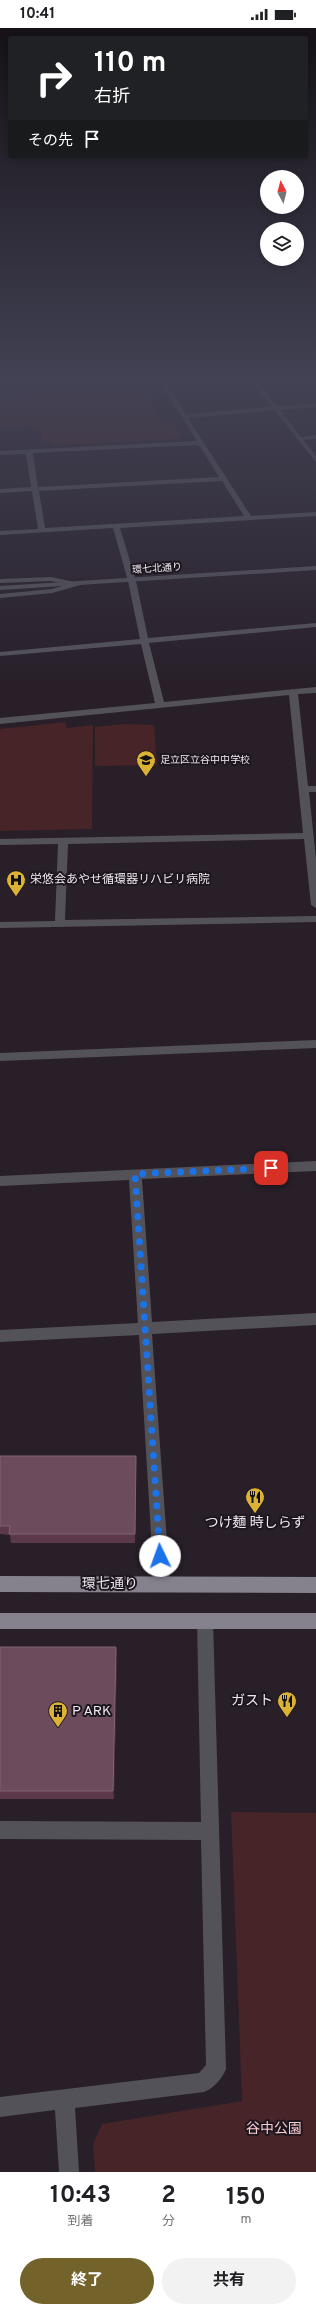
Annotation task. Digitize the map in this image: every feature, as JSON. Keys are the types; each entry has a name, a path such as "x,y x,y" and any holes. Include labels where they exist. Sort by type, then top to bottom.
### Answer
{"main road":[{"name":"環七通り","path":"0,1584 316,1585"},
{"path":"0,1621 316,1621"}],"street":[{"path":"34,482 42,530"},
{"path":"0,491 172,482"},
{"path":"226,482 249,518"},
{"path":"0,533 316,514"},
{"path":"116,526 132,580 144,640 160,705"},
{"name":"環七北通り","path":"0,588 316,568"},
{"path":"0,581 51,579 80,584"},
{"path":"0,596 52,591 80,584"},
{"path":"0,654 316,624"},
{"path":"0,721 316,690"},
{"path":"294,692 316,905"},
{"path":"304,789 316,789"},
{"path":"0,842 309,836"},
{"path":"60,924 63,841"},
{"path":"0,925 316,919"},
{"path":"0,1057 316,1044"},
{"path":"0,1181 316,1166"},
{"path":"135,1174 162,1584"},
{"path":"0,1336 316,1319"},
{"path":"0,2107 204,2082 216,2069 205,1622"},
{"path":"0,1830 210,1831"},
{"path":"64,2100 69,2172"}],"green space":[{"path":"65,722 67,728 93,725 92,829 0,831 0,729"},
{"path":"124,724 154,725 157,765 95,766 95,727"},
{"name":"谷中公園","path":"231,1812 316,1813 316,2172 95,2172 93,2144 102,2124 242,2101"}],"building":[{"path":"0,1456 136,1456 135,1534 9,1534 10,1526 0,1526"},
{"name":"P ARK","path":"0,1647 116,1647 113,1791 0,1791"}],"place":[{"name":"足立区立谷中中学校","path":"146,777"},
{"name":"栄悠会あやせ循環器リハビリ病院","path":"16,897"},
{"name":"つけ麺 時しらず","path":"255,1514"},
{"name":"ガスト","path":"287,1718"},
{"name":"P ARK","path":"58,1728"}],"route":[{"path":"160,1556 135,1174 271,1168"}]}
